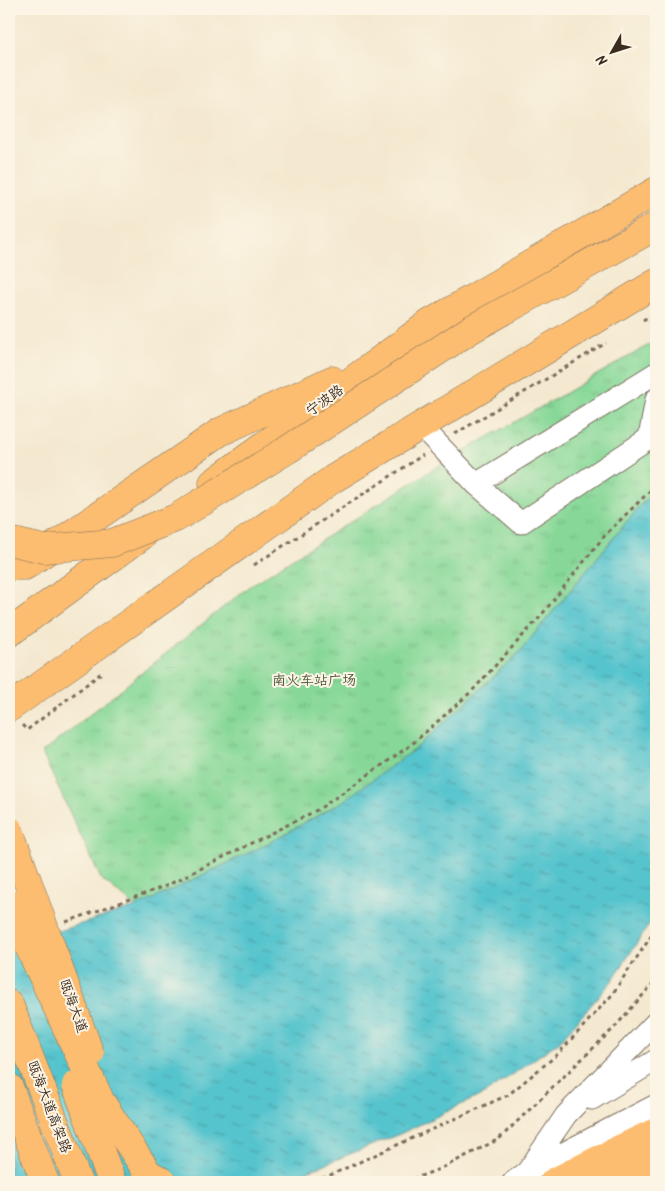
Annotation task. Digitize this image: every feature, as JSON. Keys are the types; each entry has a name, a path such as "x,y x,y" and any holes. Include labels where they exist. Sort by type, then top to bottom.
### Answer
{"main road":[{"name":"宁波路","path":"9,633 430,323 656,191"},
{"path":"9,541 44,548 112,543 176,518 287,450 470,330 656,226"},
{"path":"9,708 333,479 430,435 656,284"},
{"path":"9,566 25,566 220,432 323,385 430,323"},
{"name":"瓯海大道","path":"9,830 137,1182"},
{"path":"12,912 112,1182"},
{"path":"12,912 101,1102 148,1173 163,1182"},
{"name":"瓯海大道高架路","path":"9,1004 78,1182"},
{"path":"9,1087 45,1182"},
{"path":"554,1182 656,1132"},
{"path":"607,1182 656,1158"}],"lane":[{"path":"476,484 656,373"},
{"path":"430,435 476,484 521,523 648,438 656,399"},
{"path":"520,1177 566,1115 656,1022"},
{"path":"566,1115 656,1060"},
{"path":"520,1177 656,1105"}],"path":[{"path":"642,320 656,312"},
{"path":"252,567 430,435 608,341"},
{"path":"64,923 166,886 311,814 411,745 472,691 539,618 606,534 656,485"},
{"path":"27,730 110,667"},
{"path":"315,1182 508,1095 558,1054 611,996 656,929"},
{"path":"404,1182 442,1168 499,1139 614,1028 656,980"}],"green space":[{"name":"南火车站广场","path":"656,341 656,492 643,502 518,654 419,746 342,802 261,847 136,907 101,879 42,753 251,585 438,466"}],"water":[{"path":"656,492 656,914 612,981 560,1041 486,1093 402,1133 281,1182 9,1182 9,946 136,907 261,847 342,802 419,746 518,654 643,502"}]}
